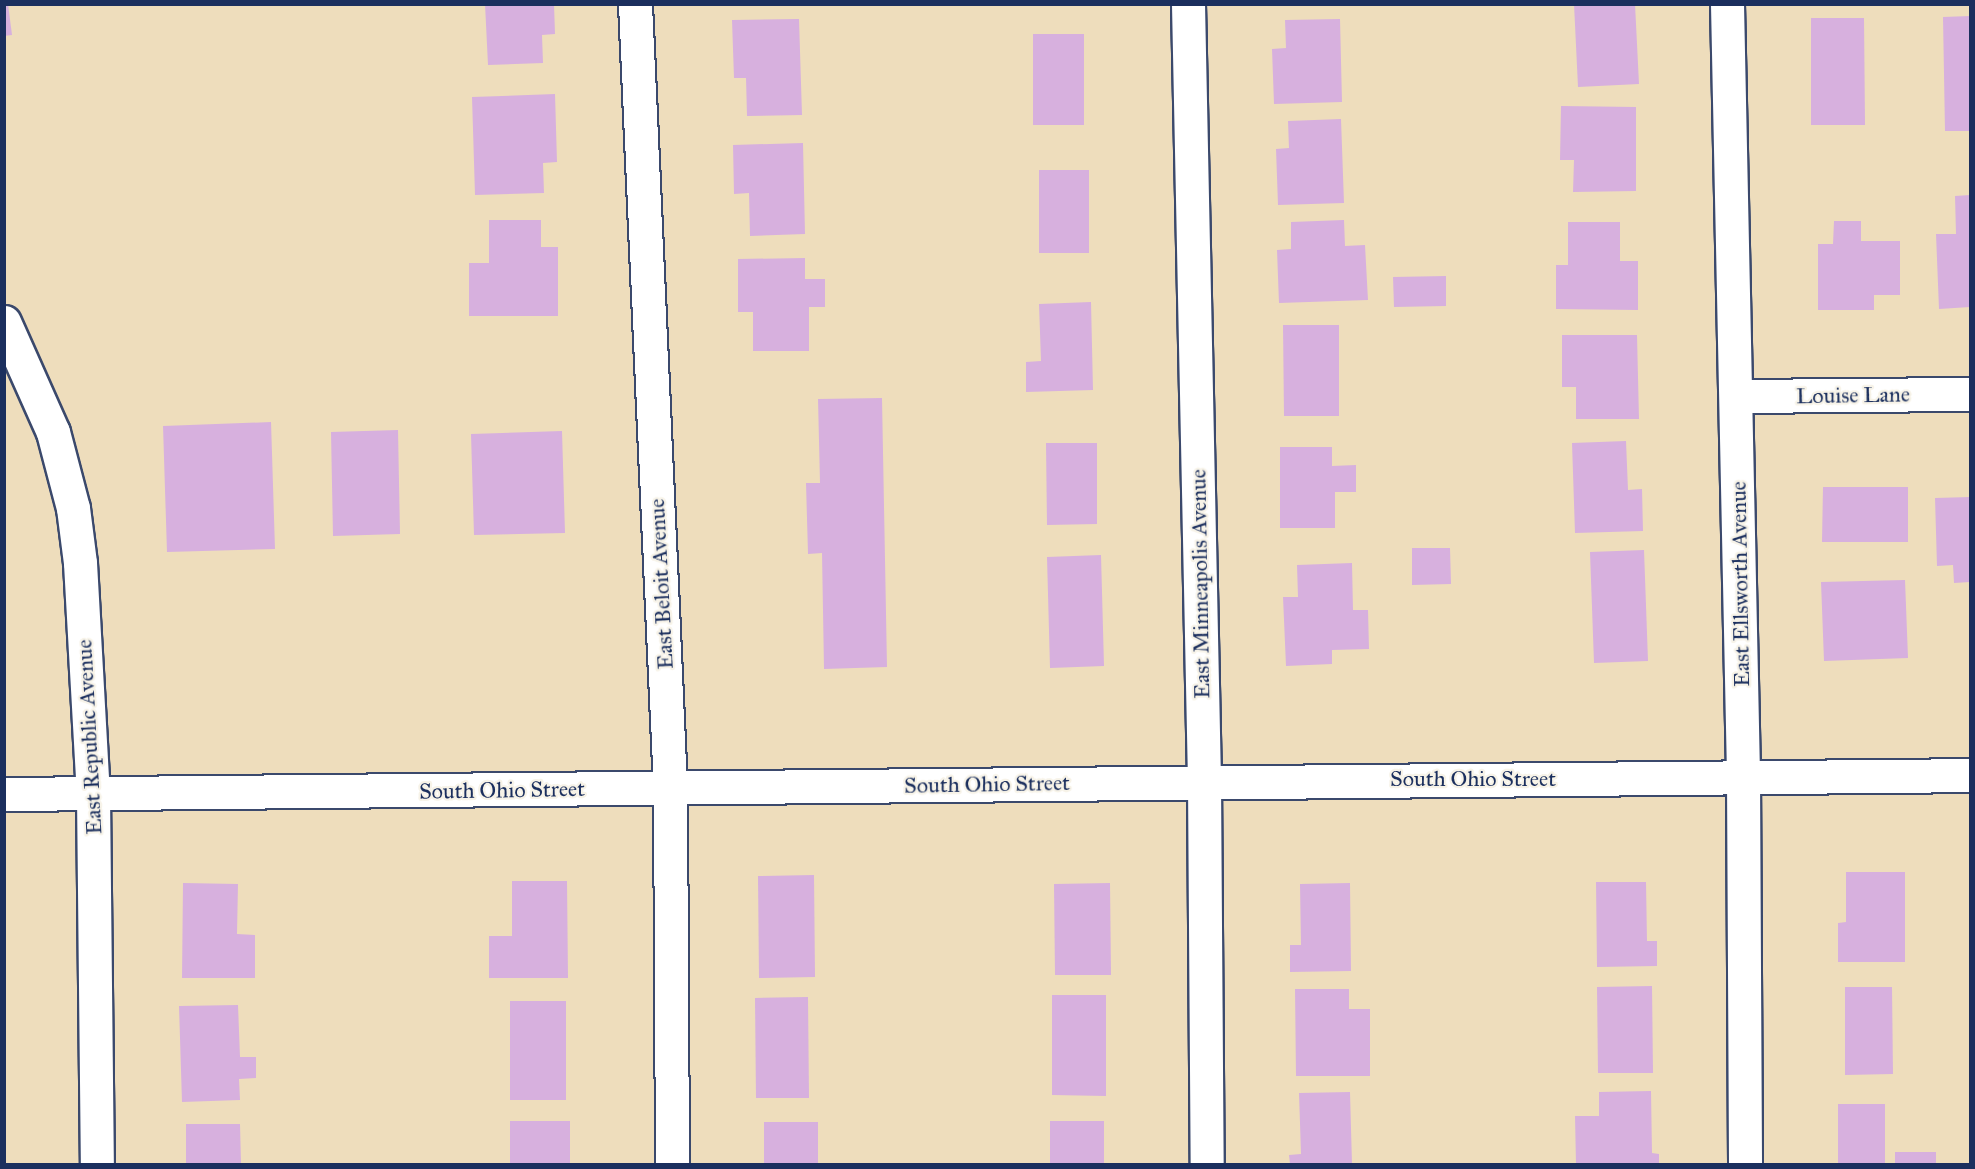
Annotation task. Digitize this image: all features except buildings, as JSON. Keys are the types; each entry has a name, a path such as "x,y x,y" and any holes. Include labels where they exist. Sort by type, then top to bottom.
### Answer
{"street":[{"name":"East Beloit Avenue","path":"634,4 670,788 672,1164"},
{"name":"East Minneapolis Avenue","path":"1188,4 1204,781 1207,1164"},
{"name":"East Ellsworth Avenue","path":"1727,4 1743,777 1745,1164"},
{"name":"East Republic Avenue","path":"4,322 53,432 73,508 80,563 93,794 97,1164"},
{"name":"Louise Lane","path":"1736,396 1971,394"},
{"name":"South Ohio Street","path":"4,794 1971,775"}]}
